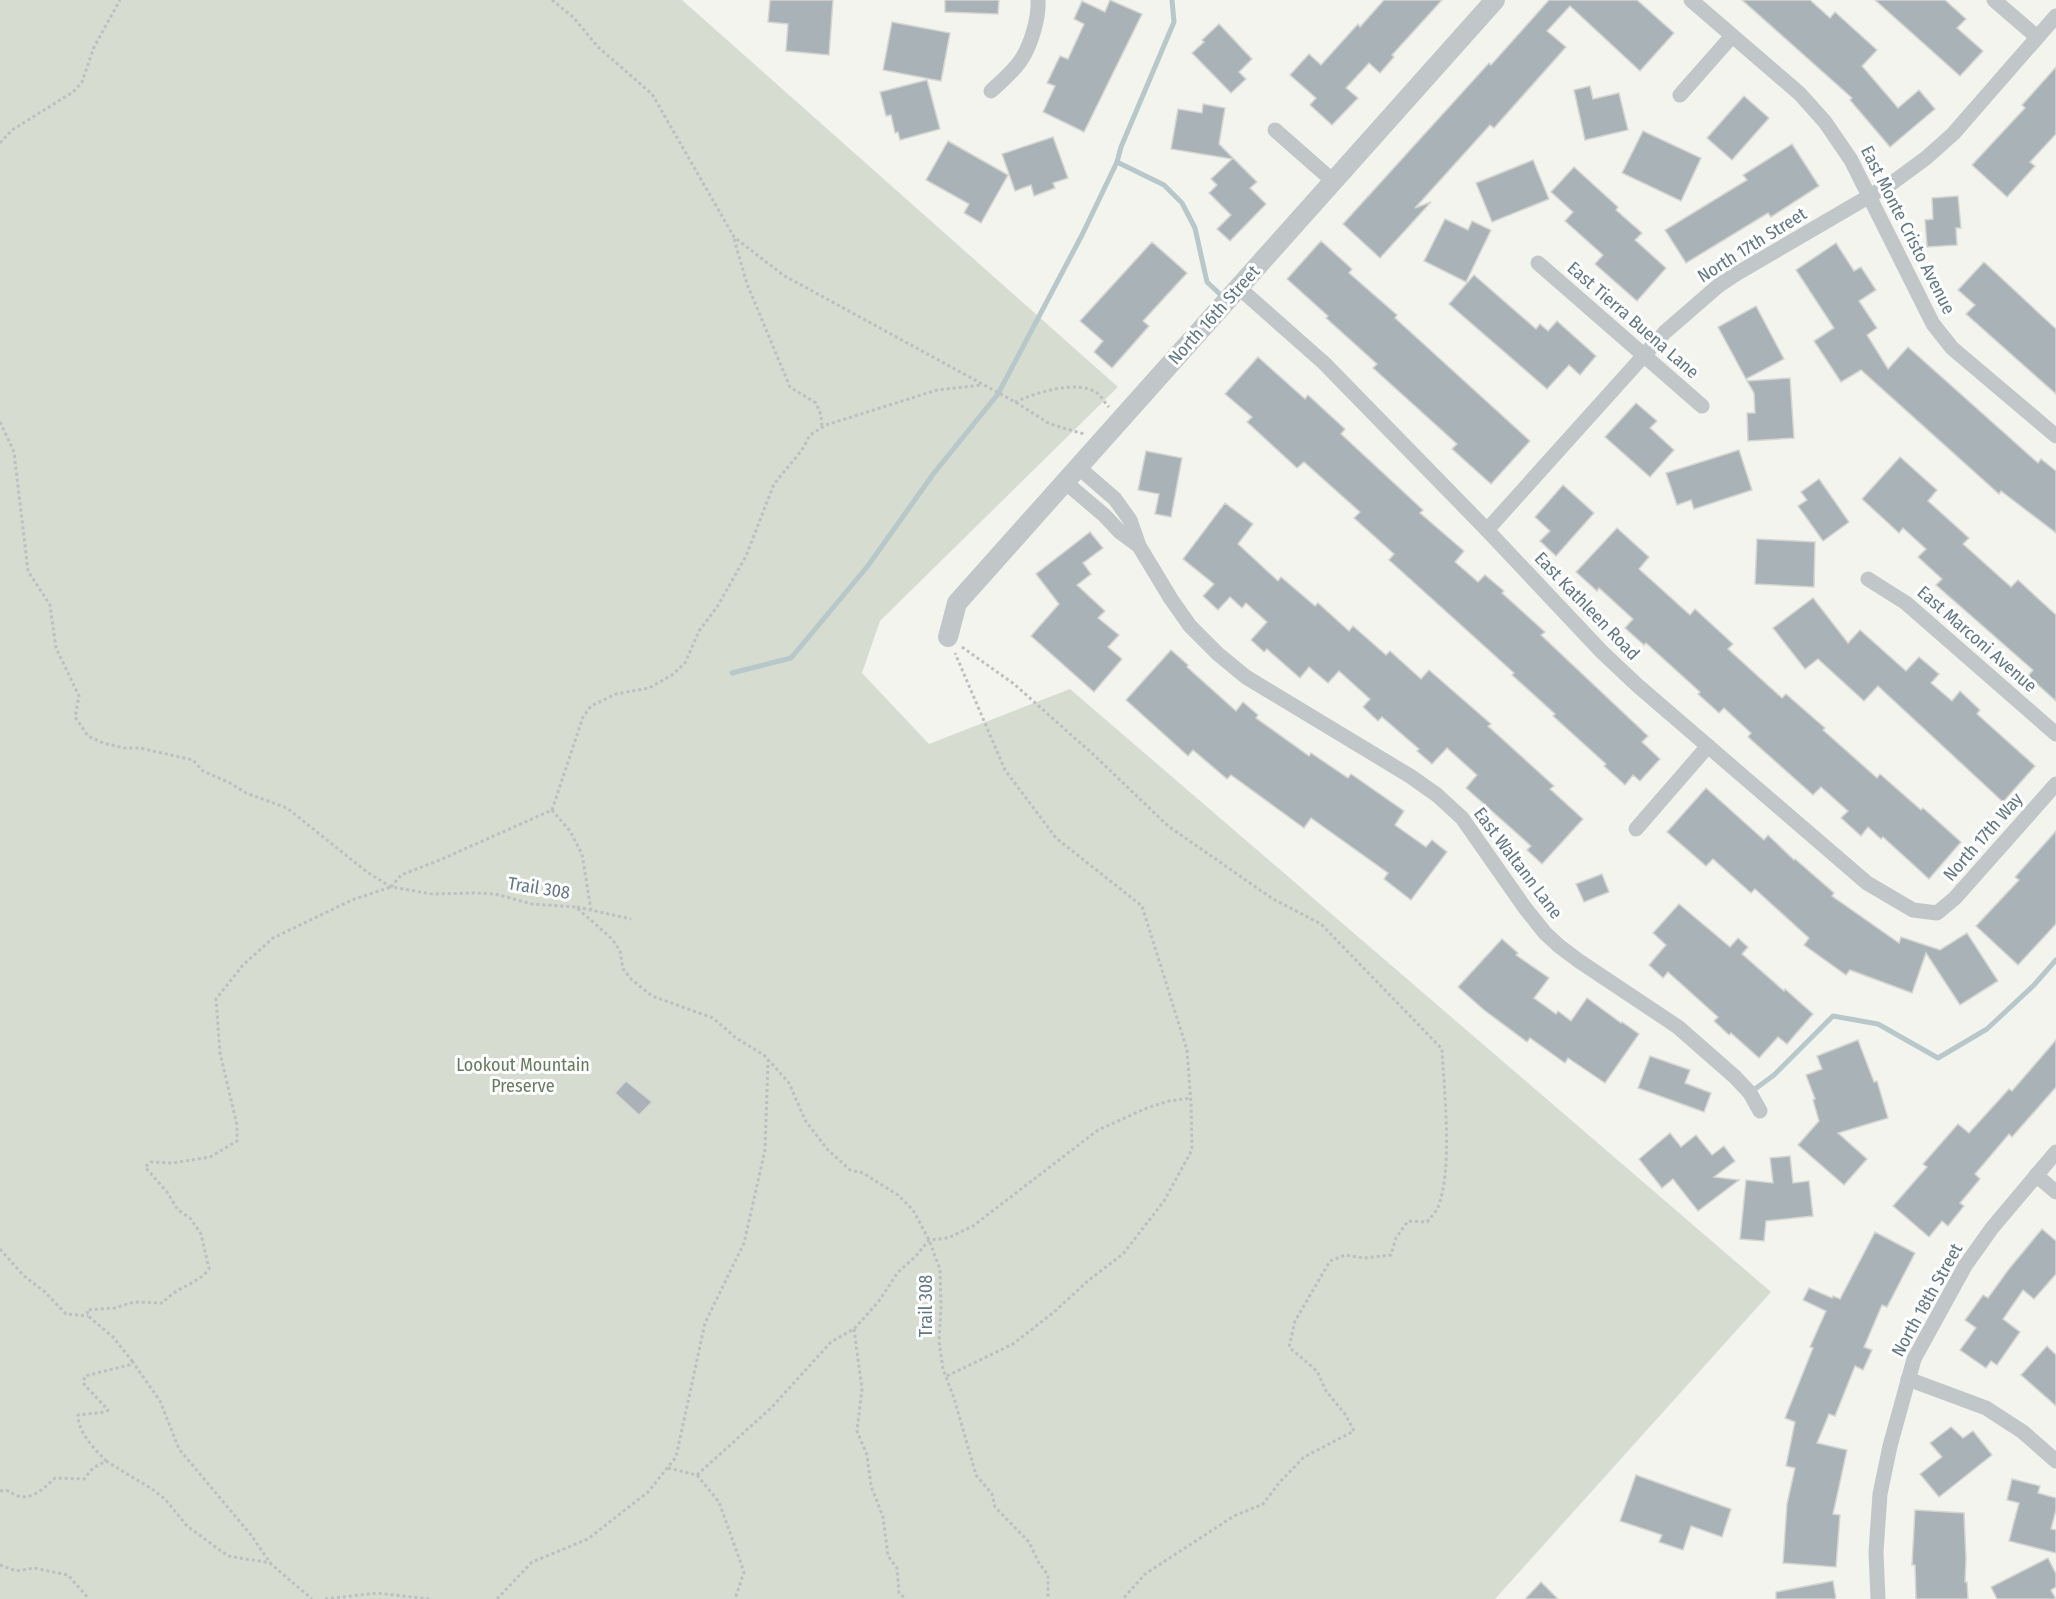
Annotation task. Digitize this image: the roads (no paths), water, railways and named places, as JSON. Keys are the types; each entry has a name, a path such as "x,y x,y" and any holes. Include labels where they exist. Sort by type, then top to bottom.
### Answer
{"street":[{"path":"991,91 1022,59 1036,22 1038,0"},
{"name":"North 16th Street","path":"948,637 957,603 1495,0"},
{"name":"East Monte Cristo Avenue","path":"1691,0 1800,94 1825,122 1851,160 1933,324 1952,348 2056,436"},
{"path":"1994,0 2037,38"},
{"name":"North 17th Street","path":"1487,530 1665,332 1718,286 1736,274 1869,196 1926,158 1944,142 2056,16"},
{"path":"1680,95 1731,36"},
{"path":"1275,130 1333,181"},
{"name":"East Tierra Buena Lane","path":"1538,262 1702,406"},
{"name":"East Kathleen Road","path":"1238,287 1324,363 1602,652 1637,685 1867,883 1913,910 1936,913"},
{"name":"East Waltann Lane","path":"1078,467 1115,499 1124,511 1130,520 1139,546 1171,599 1190,626 1218,654 1246,677 1410,776 1437,795 1462,818 1545,933 1579,961 1678,1027 1735,1077 1750,1093 1761,1111"},
{"name":"East Waltann Lane","path":"1065,482 1119,532 1139,546"},
{"path":"1085,499 1097,484"},
{"path":"1113,525 1124,511"},
{"name":"East Marconi Avenue","path":"1868,579 1906,603 2056,734"},
{"path":"1636,829 1708,746"},
{"name":"North 17th Way","path":"1936,913 1955,898 2056,784"},
{"name":"North 18th Street","path":"1878,1599 1876,1552 1880,1494 1890,1446 1914,1359 1965,1266 1992,1228 2056,1152"},
{"path":"2036,1175 2056,1192"},
{"path":"1908,1379 1986,1408 2023,1432 2056,1461"}],"waterway":[{"path":"732,673 791,658 867,567 934,473 998,394 1082,235 1117,162 1121,147 1174,22 1172,0"},
{"path":"1117,162 1164,185 1182,203 1195,228 1207,282 1223,297"},
{"path":"1751,1092 1774,1075 1833,1016 1878,1024 1938,1058 1987,1029 2034,985 2056,960"}],"park label":[{"name":"Lookout Mountain Preserve","path":"523,1075"}]}
